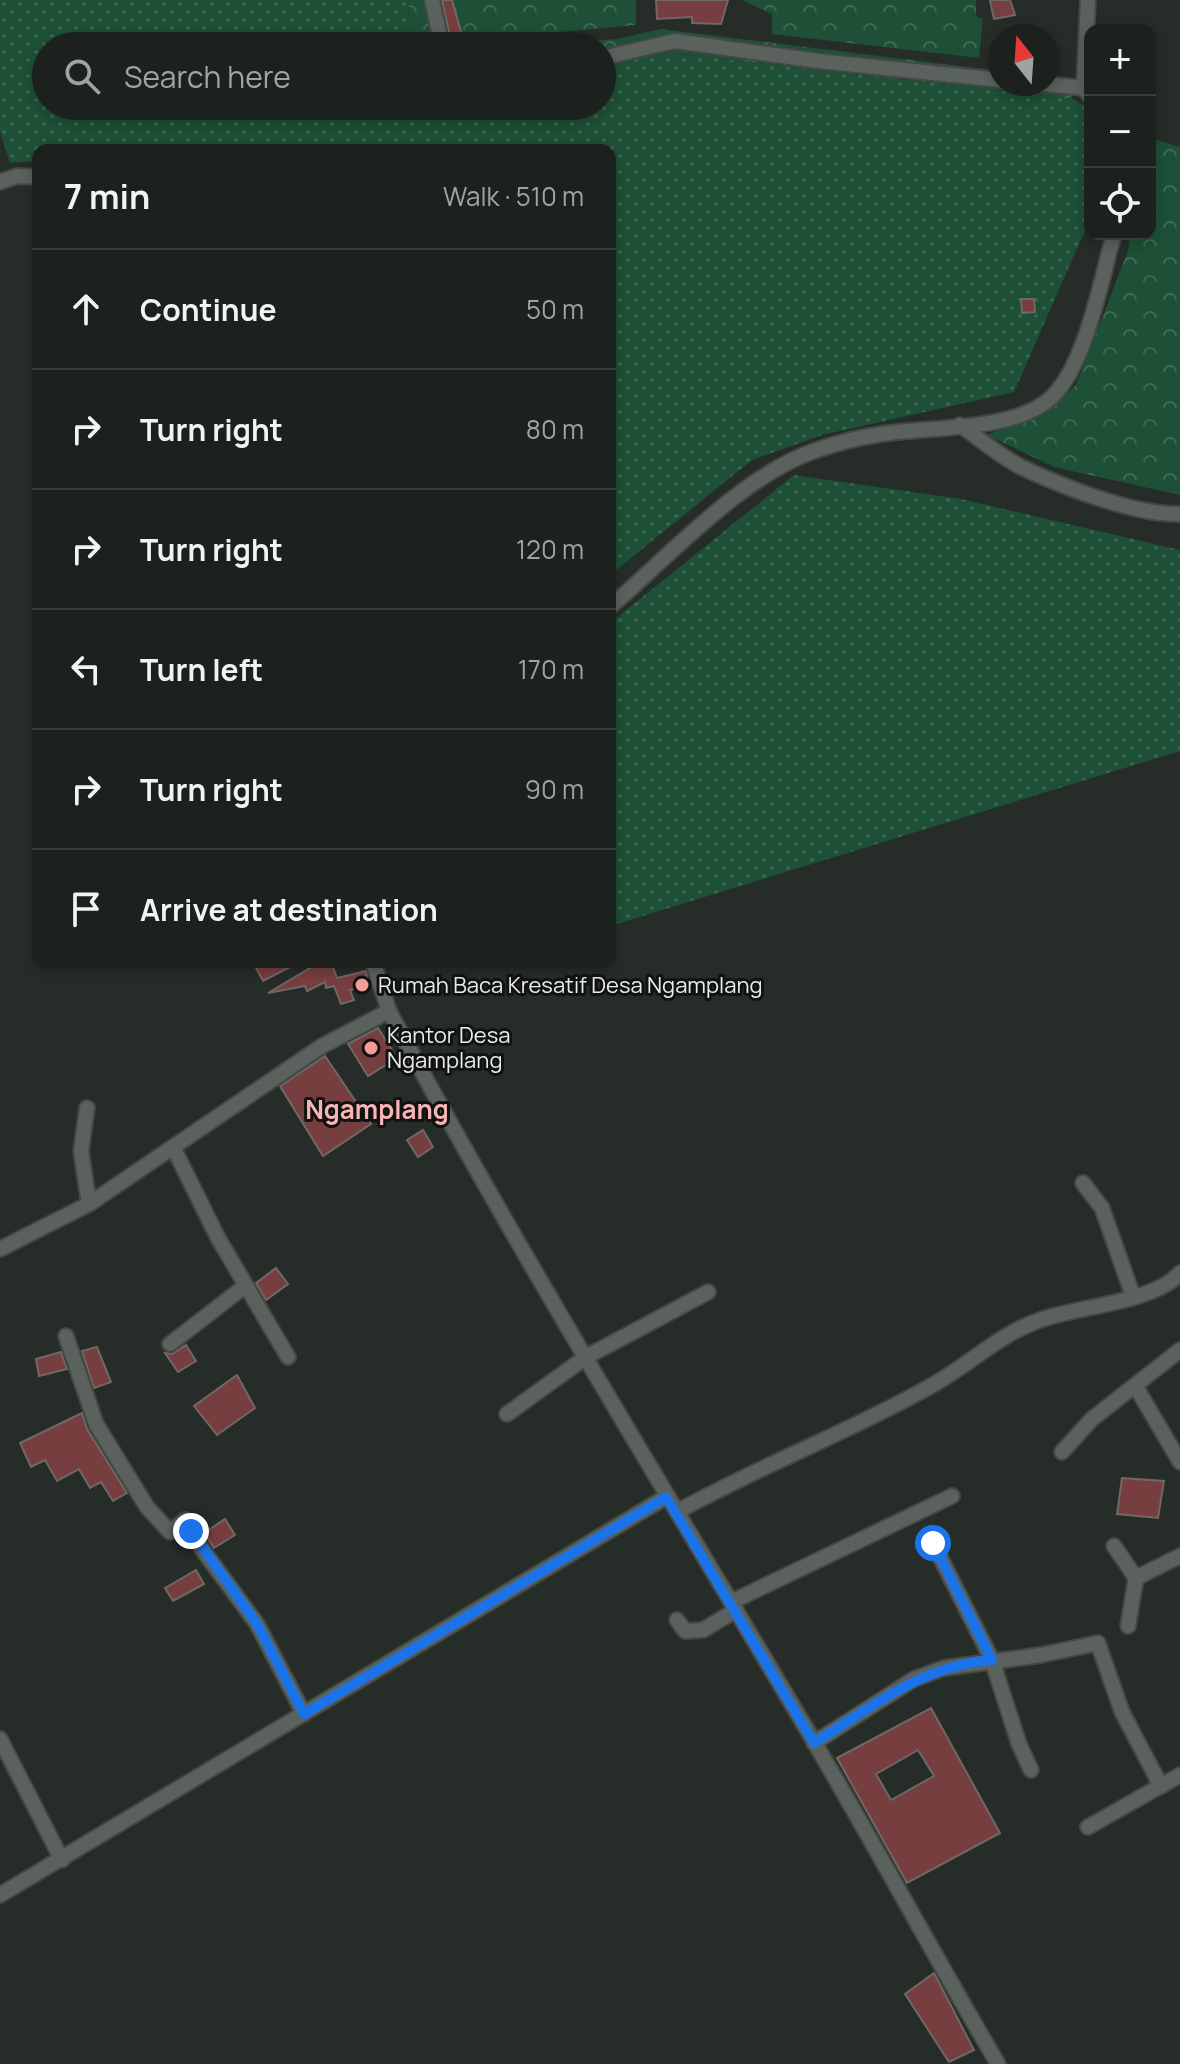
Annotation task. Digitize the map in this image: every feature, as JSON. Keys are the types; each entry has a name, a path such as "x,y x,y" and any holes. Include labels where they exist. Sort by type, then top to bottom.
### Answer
{"street":[{"path":"432,0 439,32"},
{"path":"1088,0 1088,24"},
{"path":"616,55 675,41 818,61 988,79"},
{"path":"1060,87 1084,92"},
{"path":"0,182 17,176 32,177"},
{"path":"616,602 733,498 770,471 816,450 880,434 997,421 1034,410 1052,397 1064,381 1094,314 1112,240"},
{"path":"960,425 1019,466 1082,491 1164,514 1180,514"},
{"path":"375,968 389,1011 463,1149 814,1743 998,2064"},
{"path":"0,1249 89,1204 322,1046 389,1011"},
{"path":"87,1108 81,1151 89,1204"},
{"path":"173,1147 245,1286 288,1357"},
{"path":"1083,1183 1102,1208 1133,1296"},
{"path":"677,1512 721,1487 927,1389 976,1355 1041,1319 1160,1289 1179,1278"},
{"path":"170,1344 245,1286"},
{"path":"507,1414 586,1357 708,1292"},
{"path":"66,1336 96,1424 147,1507 170,1532 185,1520 202,1549 257,1624 304,1714"},
{"path":"1062,1452 1092,1419 1180,1350"},
{"path":"1136,1387 1180,1462"},
{"path":"677,1620 685,1631 696,1632 733,1606 952,1496"},
{"path":"0,1895 666,1497"},
{"path":"933,1543 992,1660 1019,1744 1031,1770"},
{"path":"1114,1546 1136,1578 1128,1626"},
{"path":"1136,1578 1180,1556"},
{"path":"814,1743 914,1679 944,1668 1100,1645 1122,1712 1161,1786"},
{"path":"0,1739 62,1860"},
{"path":"1088,1827 1180,1775"}],"green space":[{"path":"0,0 408,0 410,32 32,32 32,120 616,120 616,59 671,53 988,89 988,96 1072,99 1084,105 1084,233 1014,392 822,435 752,460 616,570 616,144 32,144 32,161 10,163 0,132"},
{"path":"408,0 636,0 636,25 558,32 410,32"},
{"path":"742,0 976,0 976,16 983,19 979,58 772,34 772,14"},
{"path":"661,29 988,70 988,89 671,53 616,59 616,39"},
{"path":"1060,78 1067,79 1072,99 1046,96 1060,96"},
{"path":"1156,140 1180,147 1180,495 1054,467 987,435 1046,412 1076,385 1128,251 1129,240 1156,240"},
{"path":"794,475 961,499 1180,550 1180,751 616,924 616,618"}],"building":[{"path":"442,0 452,0 461,32 449,32"},
{"path":"656,0 728,0 721,24 692,23 692,17 657,19"},
{"path":"990,0 1010,0 1015,15 994,19"},
{"path":"1021,299 1034,299 1035,312 1022,313"},
{"path":"256,968 288,968 263,981"},
{"path":"310,968 333,968 337,978 366,971 369,986 350,990 354,1000 341,1004 334,986 326,988 325,982 307,991 305,986 268,993"},
{"name":"Kantor Desa Ngamplang","path":"378,1028 397,1058 368,1076 348,1044"},
{"path":"325,1056 371,1124 323,1156 280,1086"},
{"path":"423,1130 433,1147 418,1157 407,1140"},
{"path":"276,1268 288,1284 266,1300 256,1283"},
{"path":"186,1345 196,1361 178,1372 165,1353 172,1354"},
{"path":"97,1347 111,1382 94,1388 82,1351"},
{"path":"61,1352 67,1369 39,1376 36,1359"},
{"path":"237,1375 255,1408 217,1435 194,1406"},
{"path":"82,1413 87,1429 127,1493 113,1501 101,1482 90,1488 79,1469 57,1481 45,1460 31,1467 20,1443"},
{"path":"1122,1478 1164,1481 1158,1518 1117,1514"},
{"path":"225,1519 235,1535 214,1548 204,1533"},
{"path":"196,1570 204,1584 173,1601 165,1588"},
{"path":"931,1708 1000,1833 907,1883 837,1758","holes":["918,1750 934,1776 891,1800 876,1774"]},
{"path":"934,1973 974,2050 949,2062 905,1994"}],"place":[{"name":"Rumah Baca Kresatif Desa Ngamplang","path":"362,985"},
{"name":"Kantor Desa Ngamplang","path":"371,1048"}],"district":[{"name":"Ngamplang","path":"377,1110"}],"route":[{"path":"191,1531 257,1624 304,1714 666,1497 814,1743 914,1679 944,1668 992,1660 933,1543"}]}
